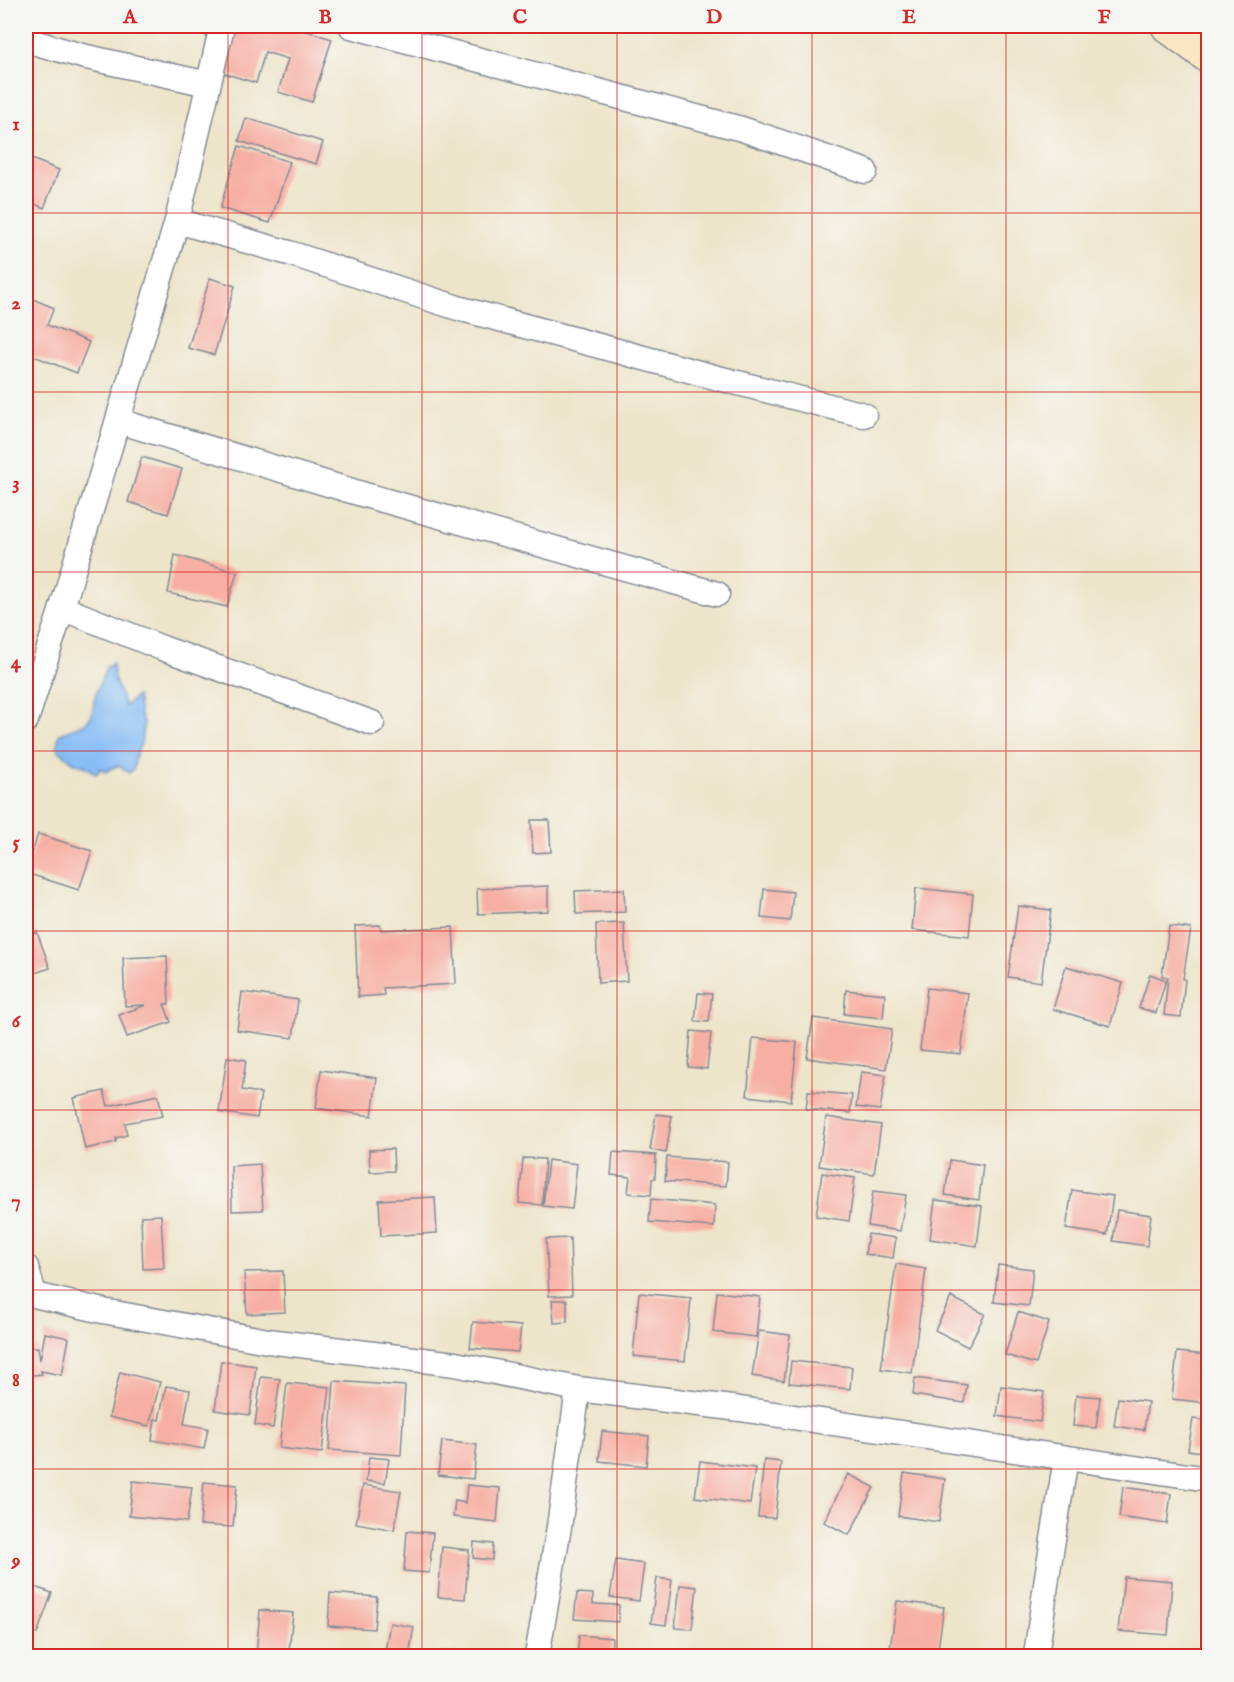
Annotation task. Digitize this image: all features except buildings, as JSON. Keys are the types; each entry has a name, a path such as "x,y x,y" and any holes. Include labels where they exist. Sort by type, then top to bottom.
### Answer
{"street":[{"path":"26,720 62,608 177,221 222,26"},
{"path":"351,26 742,129 865,171"},
{"path":"1168,26 1209,56"},
{"path":"26,40 81,56 208,84"},
{"path":"177,221 289,253 458,308 864,415"},
{"path":"118,421 365,495 717,594"},
{"path":"62,608 162,648 372,723"},
{"path":"26,1267 30,1293 103,1311 268,1341 455,1364 578,1389 740,1409 1209,1479"},
{"path":"537,1656 559,1527 578,1389"},
{"path":"1036,1656 1066,1458"}],"water":[{"path":"113,663 114,678 125,706 137,696 144,724 134,768 129,773 119,766 106,772 101,768 96,774 87,767 73,762 57,749 59,735 87,722 92,715 95,696 106,668"}]}
